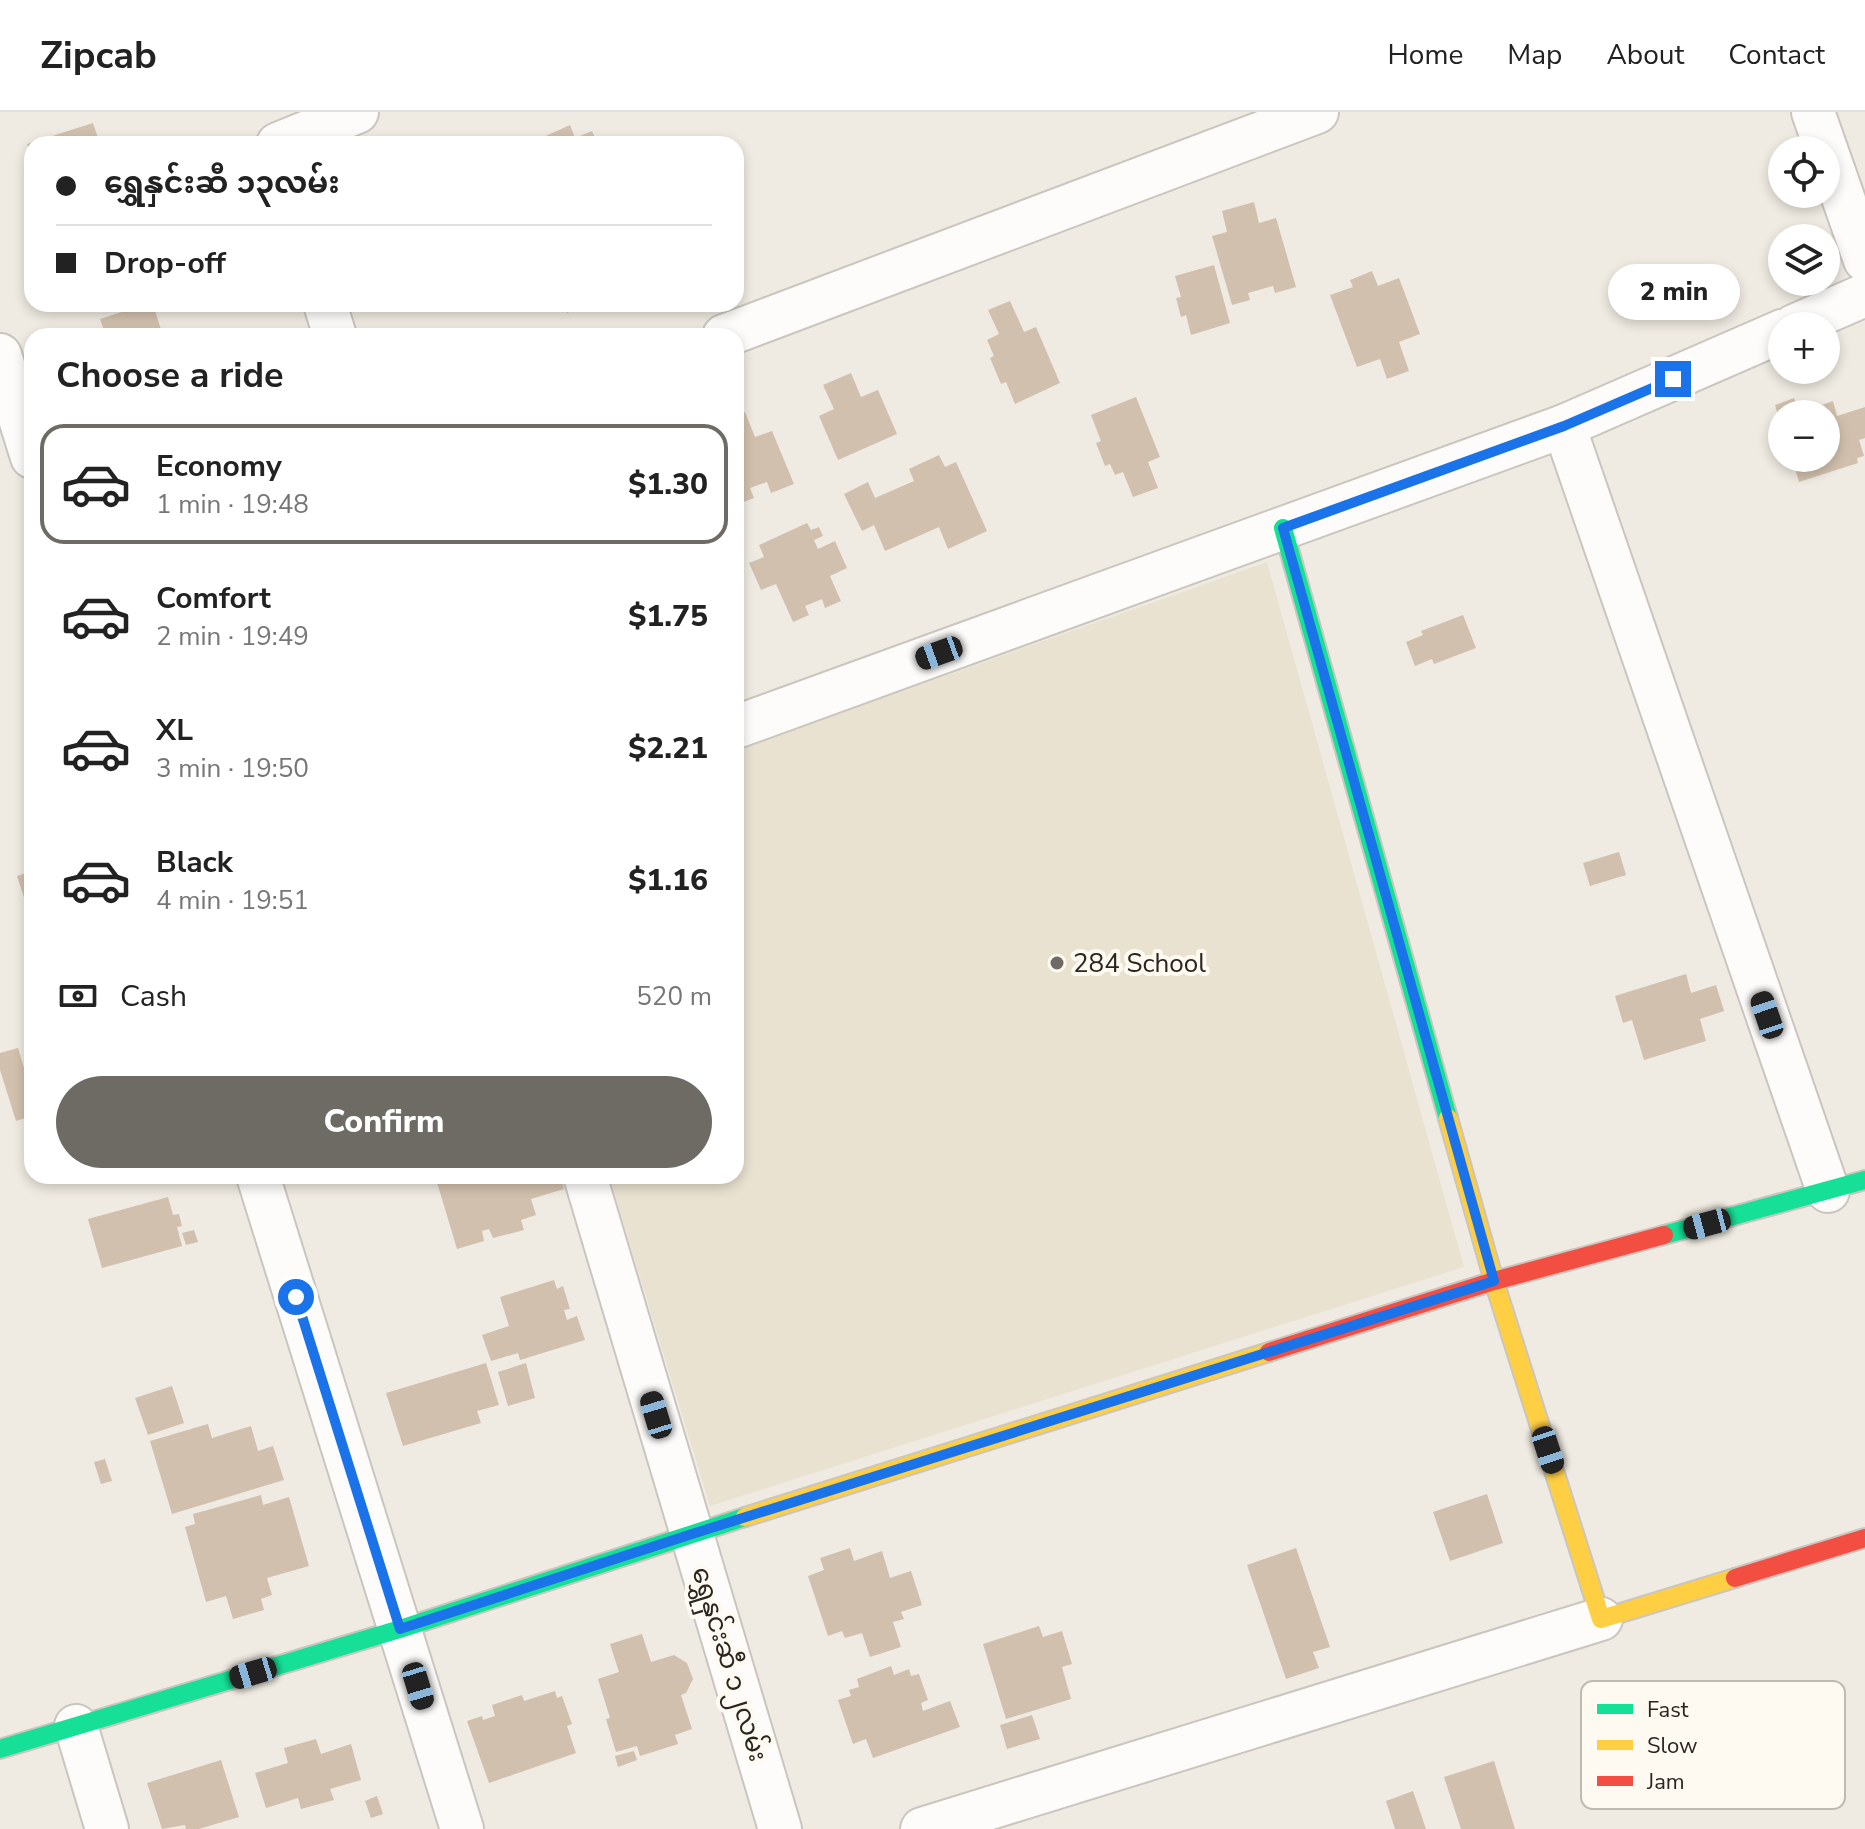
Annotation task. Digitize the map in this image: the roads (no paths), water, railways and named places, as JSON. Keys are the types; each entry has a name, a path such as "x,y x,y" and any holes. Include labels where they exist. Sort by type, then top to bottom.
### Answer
{"street":[{"path":"268,112 276,136"},
{"path":"298,136 357,112"},
{"path":"744,328 1317,112"},
{"path":"1813,112 1865,260"},
{"path":"1826,312 1865,295"},
{"path":"744,724 1564,426 1768,337"},
{"path":"0,355 24,432"},
{"path":"0,1749 400,1629 1494,1281 1847,1186 1564,426"},
{"path":"1283,528 1494,1281 1601,1619"},
{"path":"261,1184 462,1829"},
{"name":"ရွှေနှင်းဆီ ၁၂လမ်း","path":"587,1184 780,1829"},
{"path":"922,1829 1865,1538"},
{"path":"76,1726 107,1829"}],"place":[{"name":"284 School","path":"1057,963"}]}
